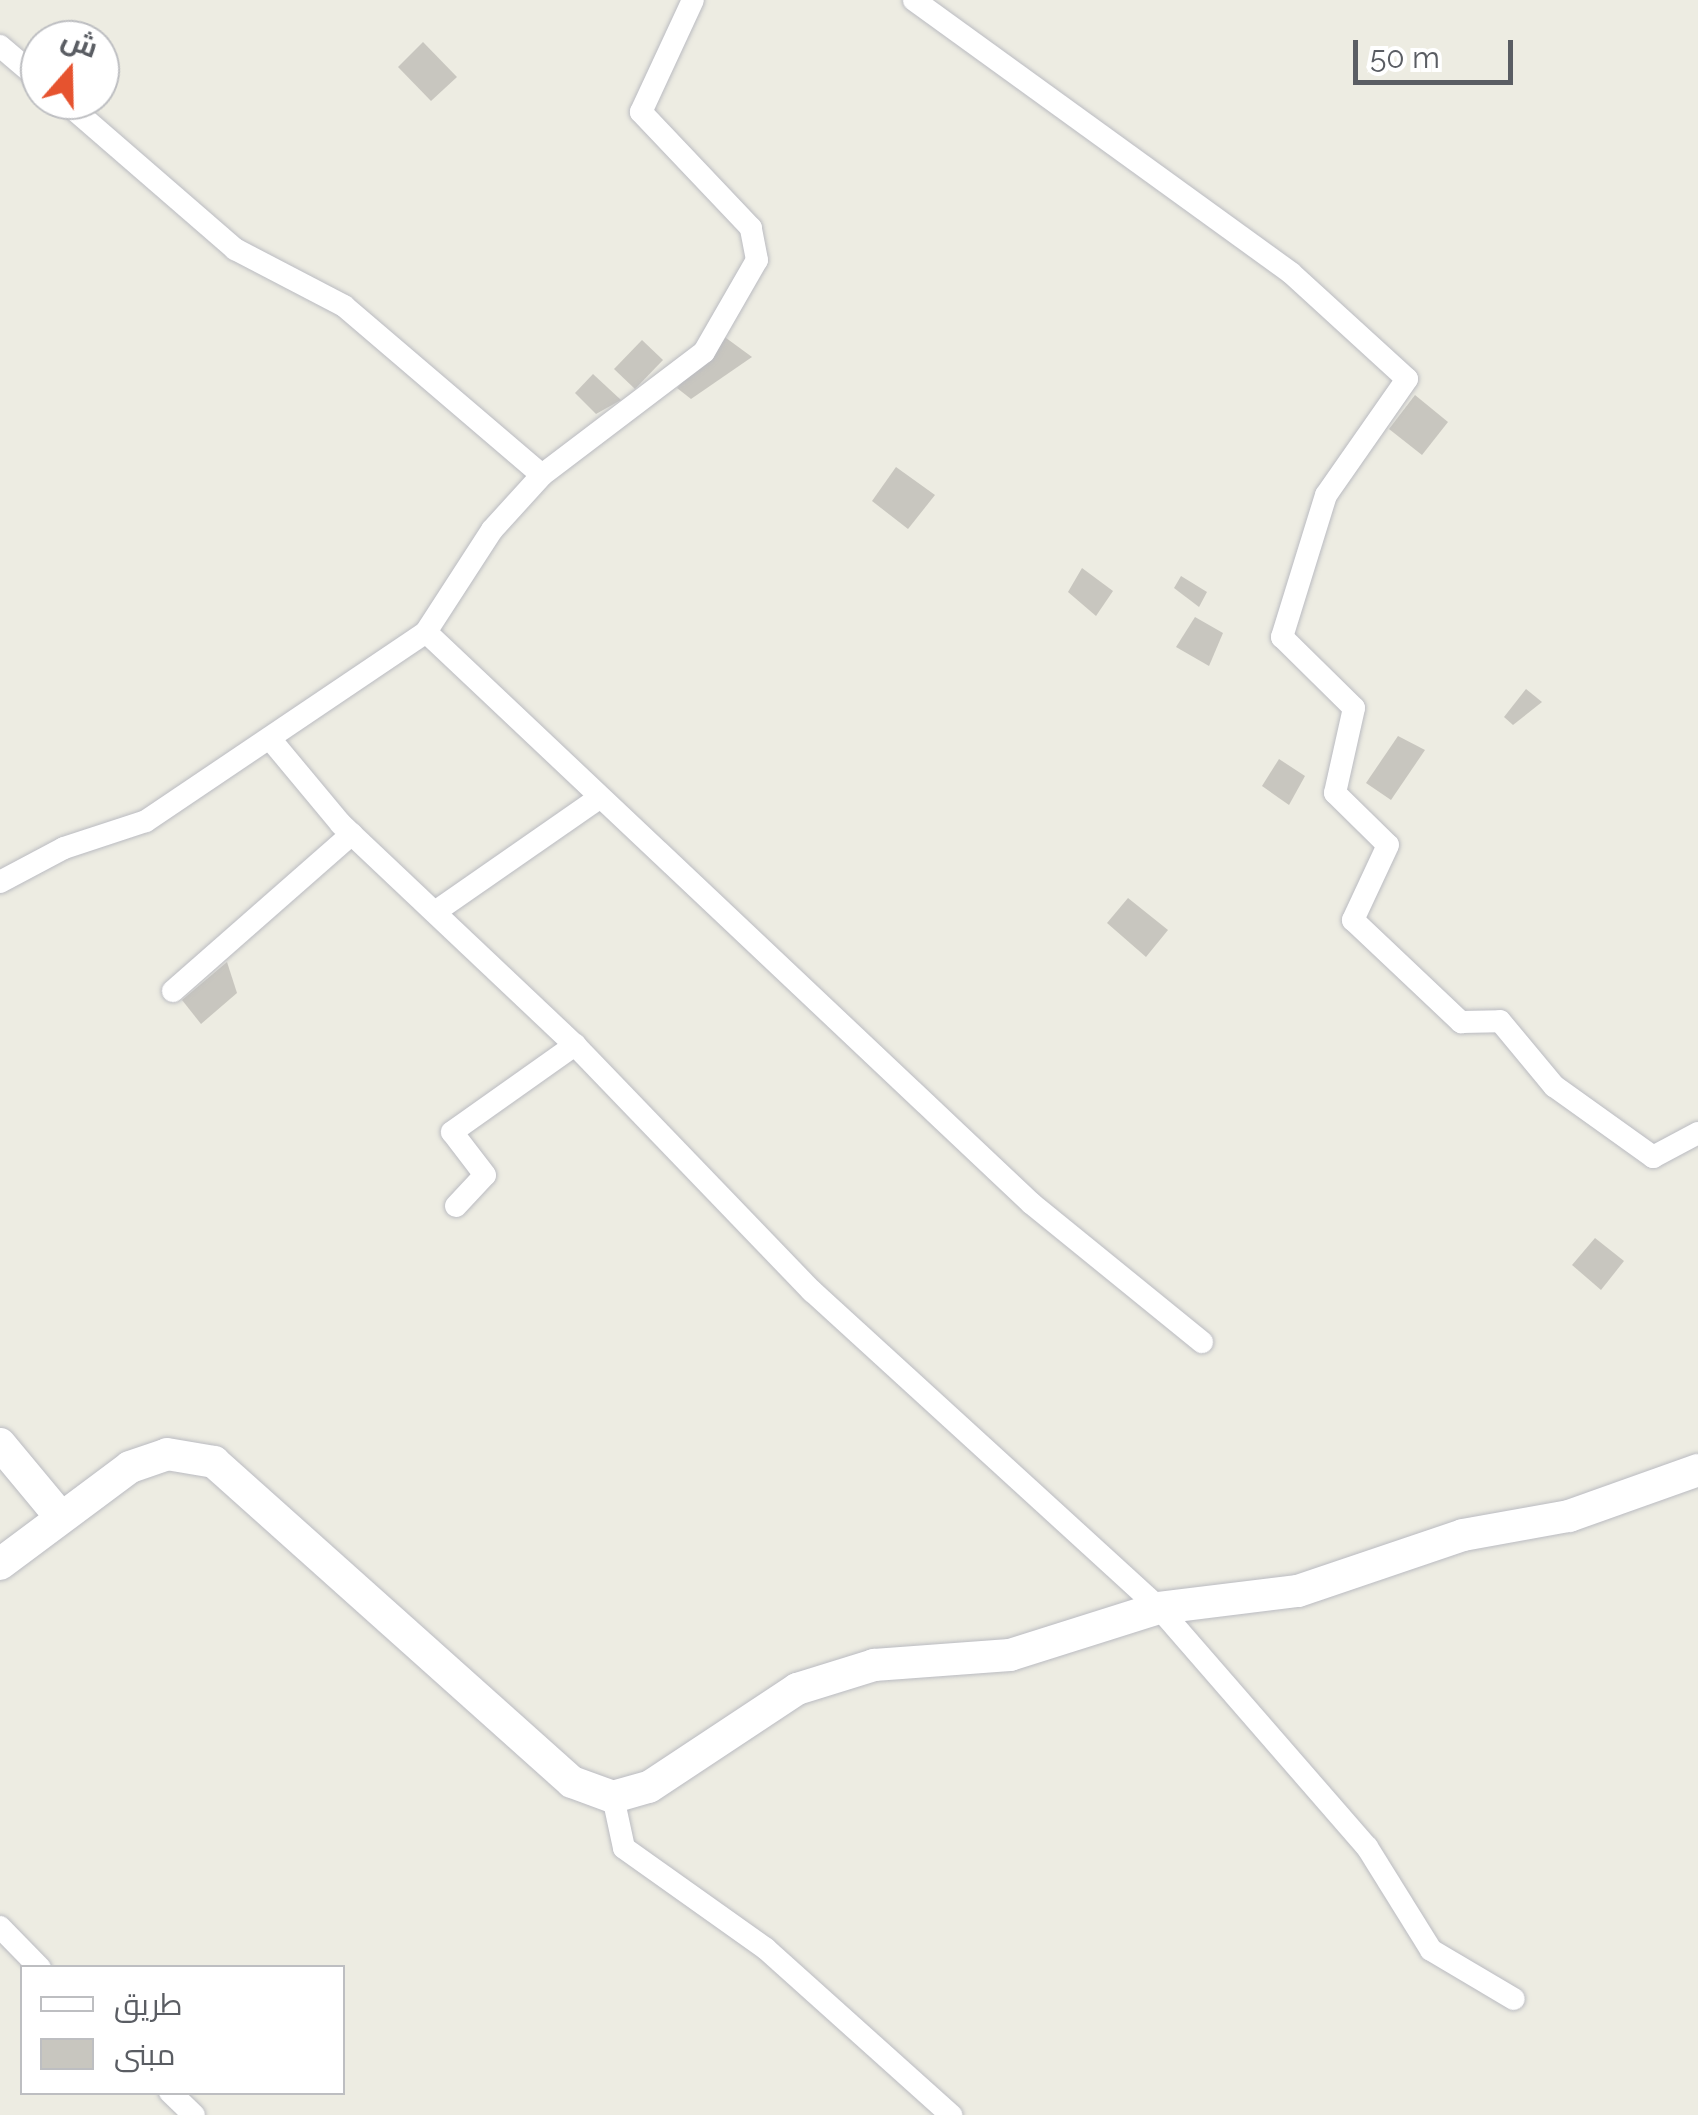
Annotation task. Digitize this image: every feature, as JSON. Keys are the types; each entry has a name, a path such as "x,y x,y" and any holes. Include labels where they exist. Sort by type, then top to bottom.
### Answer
{"street":[{"path":"0,882 64,848 146,821 426,632 492,530 542,476 704,352 757,260 751,228 641,112 692,0"},
{"path":"914,0 1291,273 1408,379 1326,495 1282,637 1354,708 1335,793 1388,845 1352,920 1461,1022 1500,1022 1554,1086 1653,1157 1698,1133"},
{"path":"0,46 20,63"},
{"path":"85,120 235,249 344,306 542,476"},
{"path":"426,632 596,800 742,922 1032,1204 1202,1342"},
{"path":"271,740 352,834 575,1046 812,1291 1159,1608 1367,1846 1430,1950 1514,1998"},
{"path":"435,912 596,800"},
{"path":"173,991 352,834"},
{"path":"456,1206 485,1175 452,1132 575,1046"},
{"path":"0,1444 59,1515"},
{"path":"0,1564 59,1515 167,1454 214,1462 325,1571 572,1782 613,1797 649,1787 797,1688 874,1666 1010,1655 1159,1608 1298,1591 1463,1535 1569,1516 1698,1470"},
{"path":"613,1797 624,1848 766,1950 951,2115"},
{"path":"0,1927 37,1965"},
{"path":"173,2095 194,2115"}],"building":[{"path":"423,42 457,77 431,101 398,67"},
{"path":"722,335 752,357 691,399 677,388"},
{"path":"642,340 663,360 635,389 614,369"},
{"path":"593,374 621,400 596,414 575,393"},
{"path":"1415,395 1448,422 1422,455 1389,429"},
{"path":"896,467 935,495 908,529 872,501"},
{"path":"1082,568 1113,591 1096,616 1068,592"},
{"path":"1181,576 1207,592 1199,607 1174,588"},
{"path":"1195,617 1223,633 1209,666 1176,647"},
{"path":"1526,689 1542,702 1513,725 1504,717"},
{"path":"1398,736 1425,750 1391,800 1366,783"},
{"path":"1279,759 1305,776 1289,805 1262,786"},
{"path":"1128,898 1168,930 1146,957 1107,923"},
{"path":"227,962 237,993 201,1024 182,1000"},
{"path":"1595,1238 1624,1261 1601,1290 1572,1265"}]}
